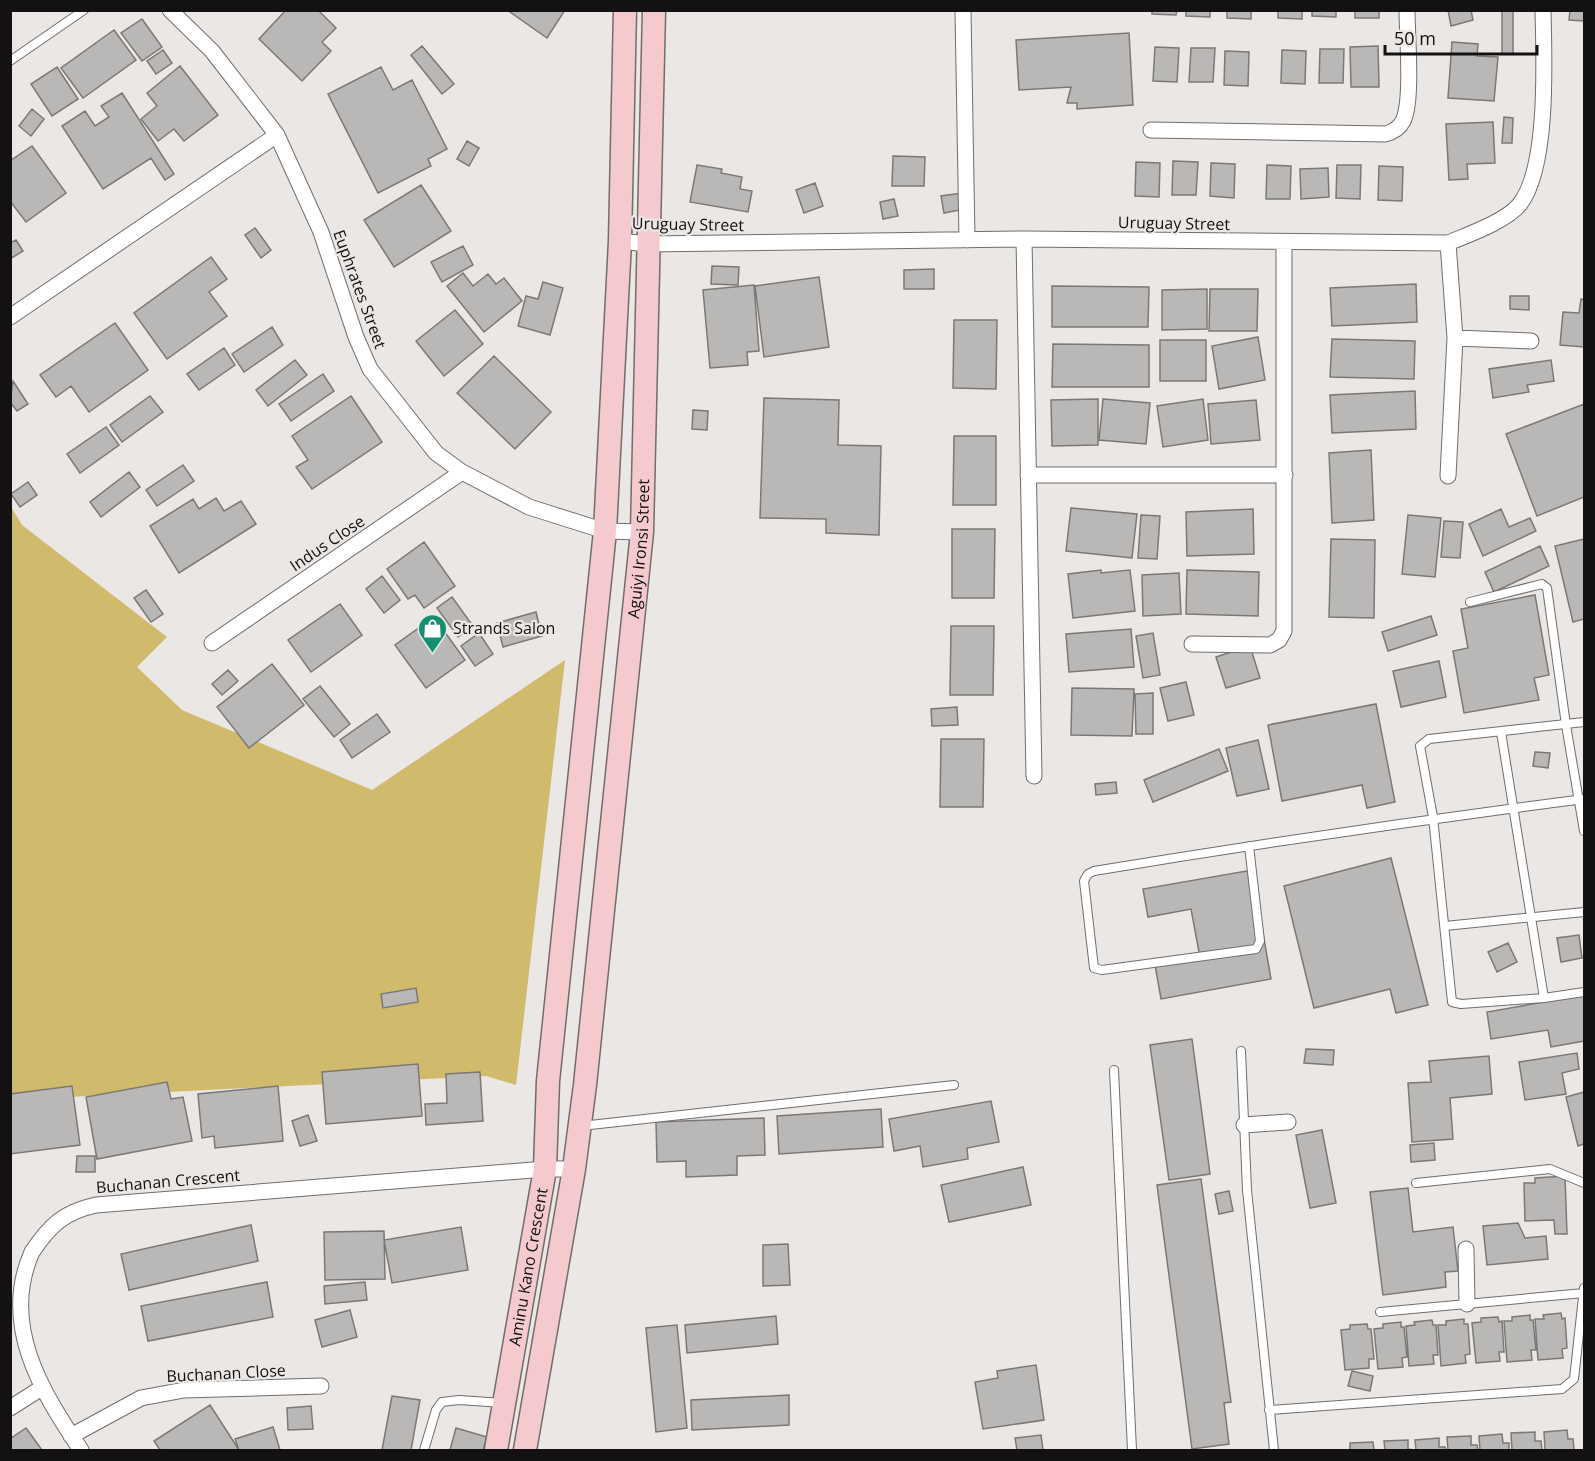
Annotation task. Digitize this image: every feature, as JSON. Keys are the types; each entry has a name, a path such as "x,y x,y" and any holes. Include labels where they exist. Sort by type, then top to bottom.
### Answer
{"main road":[{"name":"Aguiyi Ironsi Street","path":"548,1081 605,531 620,241 625,10"},
{"name":"Aguiyi Ironsi Street","path":"585,1085 642,532 654,10"},
{"name":"Aminu Kano Crescent","path":"495,1450 545,1169 548,1081"},
{"name":"Aminu Kano Crescent","path":"525,1450 574,1169 585,1085"}],"street":[{"name":"Euphrates Street","path":"170,10 212,51 278,135 321,232 356,337 370,369 436,453 462,472 529,507 605,531 642,532"},
{"path":"963,10 967,240"},
{"path":"1151,130 1385,134 1396,130 1404,120 1407,100 1407,10"},
{"name":"Uruguay Street","path":"620,241 647,244 1024,239 1448,243 1485,229 1520,205 1536,169 1544,78 1544,10"},
{"path":"10,317 278,135"},
{"path":"1024,239 1034,776"},
{"path":"1192,644 1270,645 1279,640 1284,631 1284,242"},
{"path":"1448,243 1455,338 1448,476"},
{"path":"1455,338 1531,341"},
{"name":"Indus Close","path":"212,643 462,472"},
{"path":"1028,475 1285,475"},
{"path":"1244,1125 1288,1122"},
{"name":"Buchanan Crescent","path":"81,1450 40,1389 19,1348 13,1289 42,1236 74,1210 96,1205 545,1169 574,1169"},
{"path":"1466,1249 1467,1304"},
{"name":"Buchanan Close","path":"71,1436 141,1398 184,1390 321,1386"},
{"path":"10,1408 40,1389"}],"lane":[{"path":"10,61 84,10"},
{"path":"1470,602 1542,584 1547,588 1566,725 1582,799 1584,831"},
{"path":"1584,722 1429,739 1421,744 1433,817 1445,926 1449,996 1455,1004 1544,998 1584,992"},
{"path":"1501,732 1533,917 1544,998"},
{"path":"1249,846 1260,941 1256,949 1114,969 1094,968 1084,881 1088,874 1249,846 1433,817 1582,799"},
{"path":"1445,926 1584,912"},
{"path":"1241,1052 1247,1190 1274,1450"},
{"path":"1114,1070 1132,1450"},
{"path":"580,1126 954,1085"},
{"path":"1416,1183 1550,1169 1584,1183"},
{"path":"1269,1410 1562,1389 1574,1380 1584,1288"},
{"path":"1380,1312 1584,1293"},
{"path":"424,1450 436,1410 442,1402 459,1400 505,1403"}],"shaded area":[{"path":"10,505 22,525 167,637 137,667 182,710 372,790 565,660 516,1085 486,1076 11,1100"}],"building":[{"path":"286,10 318,10 336,28 322,42 331,51 302,81 259,39"},
{"path":"507,10 565,10 547,38"},
{"path":"1152,10 1177,10 1176,15 1152,14"},
{"path":"1186,10 1210,10 1210,17 1186,16"},
{"path":"1227,10 1251,10 1251,19 1227,18"},
{"path":"1278,10 1302,10 1302,19 1278,18"},
{"path":"1312,10 1336,10 1336,17 1312,16"},
{"path":"1355,10 1379,10 1379,18 1355,18"},
{"path":"1448,10 1471,10 1473,20 1451,26"},
{"path":"1502,10 1513,10 1513,54 1502,54"},
{"path":"1570,10 1584,10 1584,21 1569,20"},
{"path":"142,19 162,47 142,61 121,33"},
{"path":"114,30 136,60 83,98 61,68"},
{"path":"1129,33 1133,105 1077,109 1077,103 1067,103 1071,87 1019,90 1016,40"},
{"path":"1452,42 1478,44 1477,56 1498,57 1494,101 1448,98"},
{"path":"422,46 454,84 442,94 411,55"},
{"path":"1378,46 1379,87 1351,87 1350,47"},
{"path":"1155,47 1179,48 1177,82 1153,81"},
{"path":"1191,48 1215,48 1213,82 1189,82"},
{"path":"1320,49 1344,49 1343,83 1319,83"},
{"path":"163,50 172,63 156,74 147,61"},
{"path":"1282,50 1306,51 1305,84 1281,83"},
{"path":"1225,51 1249,52 1248,86 1224,85"},
{"path":"180,66 218,115 184,141 174,129 158,141 141,119 157,106 147,93"},
{"path":"57,67 78,99 52,116 31,84"},
{"path":"381,67 393,90 412,80 447,149 428,159 431,166 378,193 328,94"},
{"path":"122,93 174,174 165,180 151,158 103,189 62,126 85,111 95,126 109,117 101,106"},
{"path":"32,109 44,119 31,136 19,126"},
{"path":"1504,117 1513,118 1512,143 1502,143"},
{"path":"1493,122 1495,163 1467,164 1468,179 1449,180 1446,124"},
{"path":"467,141 479,148 469,166 457,159"},
{"path":"32,146 66,193 26,222 10,201 10,161"},
{"path":"893,156 925,157 924,186 892,186"},
{"path":"1173,161 1198,162 1196,195 1172,195"},
{"path":"1136,162 1160,163 1159,197 1135,196"},
{"path":"1211,163 1235,164 1234,198 1210,196"},
{"path":"697,165 722,169 721,173 742,177 740,189 752,191 748,212 690,202"},
{"path":"1267,165 1291,166 1290,199 1266,199"},
{"path":"1337,165 1361,165 1360,199 1336,198"},
{"path":"1379,166 1403,167 1402,201 1378,200"},
{"path":"1328,168 1329,197 1301,199 1300,169"},
{"path":"815,183 823,206 804,213 796,190"},
{"path":"421,185 451,231 394,267 364,220"},
{"path":"962,193 965,209 944,213 941,196"},
{"path":"894,199 898,216 883,219 880,202"},
{"path":"255,228 271,250 261,258 245,235"},
{"path":"16,240 23,251 10,259 10,243"},
{"path":"463,246 473,265 442,282 431,262"},
{"path":"211,257 227,279 209,292 227,316 167,359 134,313"},
{"path":"712,266 739,267 738,285 711,284"},
{"path":"934,269 934,289 904,289 904,270"},
{"path":"463,273 473,286 488,274 496,284 504,278 522,301 484,332 447,286"},
{"path":"819,277 829,347 764,357 755,286"},
{"path":"543,282 563,288 550,335 518,326 526,296 538,299"},
{"path":"1416,284 1417,322 1332,326 1330,288"},
{"path":"754,285 759,351 747,352 748,365 710,368 703,290"},
{"path":"1052,286 1149,287 1148,327 1052,327"},
{"path":"1207,289 1207,329 1162,330 1162,290"},
{"path":"1210,289 1258,289 1257,331 1209,331"},
{"path":"1510,296 1529,296 1529,310 1510,309"},
{"path":"1581,299 1584,300 1584,347 1560,345 1563,312 1579,313"},
{"path":"455,310 483,344 444,376 416,341"},
{"path":"954,320 997,320 996,389 953,388"},
{"path":"115,323 148,370 89,412 71,386 56,397 40,375"},
{"path":"272,327 283,345 244,372 232,354"},
{"path":"1258,337 1265,380 1219,389 1212,346"},
{"path":"1332,339 1415,341 1414,379 1330,377"},
{"path":"1160,340 1206,340 1206,381 1160,381"},
{"path":"1053,344 1149,345 1149,387 1052,387"},
{"path":"224,348 235,365 199,390 187,374"},
{"path":"494,356 551,412 515,449 457,393"},
{"path":"295,360 307,375 268,406 256,390"},
{"path":"1551,360 1554,381 1527,385 1529,392 1493,398 1489,369"},
{"path":"323,374 334,391 291,421 279,404"},
{"path":"13,381 28,404 17,411 10,402"},
{"path":"1415,391 1416,429 1332,433 1330,395"},
{"path":"150,396 163,412 122,442 110,425"},
{"path":"351,396 382,442 312,489 296,467 308,460 292,436"},
{"path":"764,398 839,400 838,445 881,446 879,535 826,533 826,519 760,518"},
{"path":"1098,399 1098,445 1052,446 1051,400"},
{"path":"1103,399 1150,403 1146,444 1099,440"},
{"path":"1203,399 1208,440 1163,447 1157,406"},
{"path":"1256,400 1260,440 1211,444 1208,404"},
{"path":"1584,404 1584,497 1537,516 1506,434"},
{"path":"693,410 708,411 707,430 692,429"},
{"path":"106,427 119,445 80,473 67,454"},
{"path":"954,436 996,436 996,505 953,505"},
{"path":"1371,450 1374,520 1332,523 1329,453"},
{"path":"183,465 194,481 157,506 146,490"},
{"path":"129,472 140,487 101,517 90,502"},
{"path":"28,482 37,495 20,507 11,494"},
{"path":"216,498 224,511 241,501 256,524 179,573 150,526 193,499 199,509"},
{"path":"1071,508 1137,514 1132,558 1066,551"},
{"path":"1253,509 1254,554 1187,556 1186,512"},
{"path":"1501,509 1509,527 1530,518 1536,531 1483,556 1469,524"},
{"path":"1141,515 1160,516 1157,559 1138,558"},
{"path":"1408,515 1441,518 1435,577 1402,574"},
{"path":"1444,521 1463,522 1460,558 1441,557"},
{"path":"952,529 995,529 994,598 952,598"},
{"path":"1331,539 1375,540 1374,618 1329,617"},
{"path":"1584,539 1584,619 1573,622 1555,546"},
{"path":"424,542 455,586 424,608 415,595 408,599 387,569"},
{"path":"1540,546 1549,566 1494,592 1485,572"},
{"path":"1101,570 1101,573 1130,570 1135,611 1073,618 1068,574"},
{"path":"1187,570 1259,572 1258,616 1186,614"},
{"path":"1179,573 1181,614 1143,616 1142,575"},
{"path":"382,576 400,600 384,613 366,589"},
{"path":"146,590 163,614 151,622 134,598"},
{"path":"1535,595 1549,675 1534,678 1539,700 1464,713 1453,651 1468,648 1461,609"},
{"path":"452,597 473,626 458,637 437,608"},
{"path":"340,604 362,635 311,672 288,640"},
{"path":"536,612 542,636 503,647 497,623"},
{"path":"1431,616 1437,635 1388,651 1382,632"},
{"path":"434,617 465,660 426,688 395,645"},
{"path":"951,626 994,626 993,695 950,695"},
{"path":"1131,629 1134,667 1069,672 1066,634"},
{"path":"479,633 493,654 475,666 461,646"},
{"path":"1153,633 1160,675 1143,678 1136,636"},
{"path":"1250,646 1260,678 1226,688 1216,657"},
{"path":"1439,661 1446,697 1401,707 1393,671"},
{"path":"272,664 304,705 249,748 217,707"},
{"path":"228,670 238,681 222,695 212,684"},
{"path":"1186,682 1194,715 1168,721 1160,688"},
{"path":"320,686 350,724 334,737 303,699"},
{"path":"1072,688 1134,689 1132,736 1071,735"},
{"path":"1153,693 1153,734 1136,734 1135,694"},
{"path":"1376,704 1395,802 1367,808 1362,785 1282,801 1268,725"},
{"path":"957,707 958,725 932,726 931,709"},
{"path":"377,714 390,732 352,758 340,740"},
{"path":"941,739 984,739 983,807 940,807"},
{"path":"1258,740 1269,789 1237,796 1226,748"},
{"path":"1219,749 1228,771 1153,802 1144,780"},
{"path":"1535,752 1550,753 1548,768 1533,766"},
{"path":"1116,782 1117,793 1096,795 1095,784"},
{"path":"1391,858 1428,1005 1396,1013 1390,989 1314,1008 1284,886"},
{"path":"1252,870 1271,979 1161,999 1155,965 1200,957 1191,909 1148,917 1143,889"},
{"path":"1579,935 1582,958 1561,962 1557,938"},
{"path":"1508,943 1517,962 1497,972 1488,952"},
{"path":"416,988 418,1002 383,1008 381,994"},
{"path":"1584,995 1584,1041 1551,1047 1548,1030 1491,1039 1487,1012"},
{"path":"1192,1039 1210,1174 1169,1180 1150,1045"},
{"path":"1306,1049 1334,1050 1333,1065 1304,1063"},
{"path":"1577,1053 1579,1069 1562,1073 1566,1094 1525,1100 1519,1062"},
{"path":"1489,1056 1492,1094 1450,1098 1453,1139 1412,1142 1408,1083 1431,1082 1429,1061"},
{"path":"418,1064 422,1116 326,1124 322,1072"},
{"path":"480,1072 483,1121 426,1125 425,1104 447,1103 446,1074"},
{"path":"167,1082 171,1099 183,1097 192,1141 97,1159 86,1097"},
{"path":"72,1086 80,1145 10,1154 10,1094"},
{"path":"278,1086 283,1141 215,1148 214,1136 202,1138 198,1094"},
{"path":"1584,1092 1584,1144 1578,1146 1566,1097"},
{"path":"991,1101 999,1142 967,1148 968,1159 923,1167 920,1146 894,1151 889,1119"},
{"path":"881,1109 883,1147 779,1154 777,1116"},
{"path":"308,1115 317,1141 300,1146 292,1121"},
{"path":"764,1118 765,1155 737,1156 737,1175 686,1177 686,1161 657,1162 656,1122"},
{"path":"1322,1130 1336,1203 1310,1208 1296,1135"},
{"path":"1434,1143 1435,1160 1411,1162 1410,1145"},
{"path":"77,1156 95,1156 95,1172 76,1172"},
{"path":"1023,1167 1031,1205 949,1222 941,1185"},
{"path":"1565,1176 1567,1234 1555,1234 1554,1220 1525,1221 1524,1183 1535,1183 1535,1178"},
{"path":"1201,1179 1231,1402 1224,1403 1229,1444 1192,1449 1157,1185"},
{"path":"1408,1188 1413,1232 1453,1227 1458,1271 1445,1272 1446,1287 1383,1295 1370,1192"},
{"path":"1229,1191 1233,1211 1219,1214 1215,1194"},
{"path":"1518,1223 1525,1238 1546,1236 1548,1259 1487,1265 1483,1226"},
{"path":"251,1225 258,1261 129,1290 121,1254"},
{"path":"461,1227 468,1270 392,1283 384,1240"},
{"path":"384,1231 385,1279 325,1280 324,1232"},
{"path":"788,1244 790,1285 763,1286 763,1245"},
{"path":"267,1282 273,1317 148,1341 141,1306"},
{"path":"365,1282 367,1300 325,1304 324,1286"},
{"path":"350,1310 357,1337 322,1347 315,1320"},
{"path":"1561,1313 1562,1319 1565,1318 1567,1348 1562,1349 1563,1358 1538,1360 1535,1319 1544,1319 1543,1315"},
{"path":"1530,1315 1530,1320 1533,1320 1536,1350 1531,1350 1532,1360 1507,1362 1504,1321 1512,1321 1512,1317"},
{"path":"776,1316 778,1344 687,1353 685,1325"},
{"path":"1498,1317 1499,1322 1502,1321 1504,1352 1499,1352 1500,1361 1476,1363 1472,1323 1481,1322 1481,1318"},
{"path":"1464,1319 1464,1324 1468,1324 1470,1354 1465,1355 1466,1363 1441,1366 1438,1325 1446,1325 1446,1321"},
{"path":"1432,1320 1433,1325 1436,1325 1438,1355 1433,1355 1434,1364 1409,1366 1406,1326 1415,1325 1414,1322"},
{"path":"1401,1322 1401,1327 1404,1327 1407,1357 1402,1358 1403,1367 1378,1369 1374,1329 1383,1328 1383,1324"},
{"path":"1367,1324 1368,1329 1371,1329 1374,1359 1369,1359 1369,1368 1345,1370 1341,1330 1350,1329 1350,1325"},
{"path":"677,1325 687,1428 656,1432 646,1328"},
{"path":"1036,1365 1044,1420 983,1429 975,1382 998,1378 997,1371"},
{"path":"1352,1371 1373,1376 1370,1391 1348,1386"},
{"path":"789,1395 789,1425 692,1430 691,1400"},
{"path":"392,1396 420,1400 411,1450 382,1450"},
{"path":"210,1405 239,1450 160,1450 154,1441"},
{"path":"311,1406 313,1429 288,1430 287,1408"},
{"path":"273,1427 280,1450 239,1450 235,1439"},
{"path":"26,1428 42,1450 10,1450 10,1439"},
{"path":"456,1428 487,1437 483,1450 450,1450"},
{"path":"1567,1430 1568,1439 1573,1439 1574,1450 1545,1450 1544,1432"},
{"path":"1535,1432 1535,1441 1541,1441 1542,1450 1512,1450 1511,1433"},
{"path":"1502,1434 1503,1443 1509,1443 1509,1450 1480,1450 1479,1436"},
{"path":"1041,1435 1043,1450 1017,1450 1015,1438"},
{"path":"1471,1436 1471,1445 1477,1445 1478,1450 1448,1450 1447,1437"},
{"path":"1439,1438 1439,1447 1445,1447 1446,1450 1416,1450 1415,1440"},
{"path":"1408,1440 1408,1449 1414,1450 1385,1450 1384,1441"},
{"path":"1373,1442 1374,1450 1350,1450 1350,1443"}],"place":[{"name":"Strands Salon","path":"432,654"}]}
